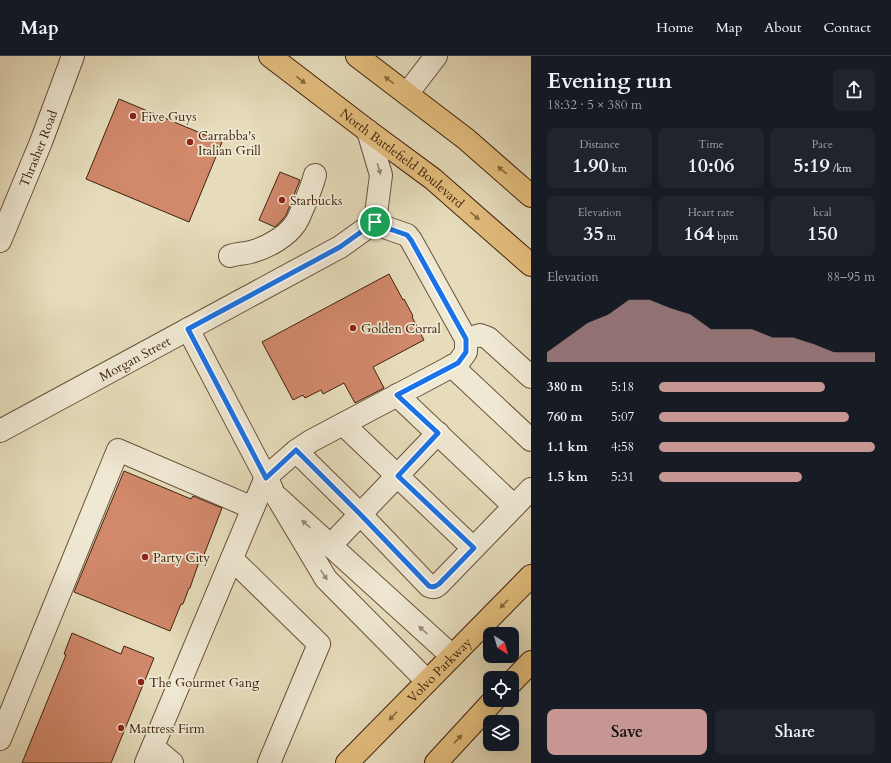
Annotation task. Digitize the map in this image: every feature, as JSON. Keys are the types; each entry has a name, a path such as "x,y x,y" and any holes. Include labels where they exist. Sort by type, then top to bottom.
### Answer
{"main road":[{"name":"North Battlefield Boulevard","path":"270,56 368,132 433,179 531,265"},
{"path":"357,56 466,139 531,196"},
{"name":"Volvo Parkway","path":"348,763 531,576"},
{"path":"519,675 531,662"},
{"path":"436,763 488,707"}],"street":[{"name":"Thrasher Road","path":"0,241 41,142 73,56"},
{"path":"408,94 436,56"},
{"path":"172,763 149,755 266,478 296,450 311,440 458,363 466,352 466,339 411,240 407,235 375,222 381,175 368,132"},
{"path":"230,256 237,253 245,253 263,248 287,234 296,224 311,189 315,175"},
{"name":"Morgan Street","path":"0,431 340,247 375,222"},
{"path":"188,329 266,478 326,579 427,681"},
{"path":"466,339 480,335 488,338 531,377"},
{"path":"452,366 531,440"},
{"path":"397,395 514,506"},
{"path":"343,424 474,548"},
{"path":"330,546 438,433"},
{"path":"0,739 118,450 253,508"},
{"path":"296,450 432,588 439,584 531,489"},
{"path":"277,497 452,656"},
{"path":"232,559 319,644 269,763"}],"building":[{"path":"119,99 222,142 189,222 86,179"},
{"name":"Starbucks","path":"280,172 300,180 286,215 275,227 259,220"},
{"name":"Golden Corral","path":"389,274 403,300 404,299 424,340 373,367 384,388 355,403 344,383 323,394 321,390 305,398 303,395 293,400 262,342"},
{"name":"Party City","path":"124,471 191,499 193,496 222,508 202,560 200,559 190,588 183,604 181,604 170,631 74,592"},
{"path":"72,633 121,654 124,646 154,658 111,763 22,763 66,655 64,654"}],"place":[{"name":"Five Guys","path":"133,116"},
{"name":"Carrabba's Italian Grill","path":"190,142"},
{"name":"Starbucks","path":"282,200"},
{"name":"Golden Corral","path":"353,328"},
{"name":"Party City","path":"145,557"},
{"name":"The Gourmet Gang","path":"141,682"},
{"name":"Mattress Firm","path":"121,728"}],"route":[{"path":"375,222 407,235 411,240 466,339 466,352 458,363 397,395 438,433 398,476 474,548 439,584 432,588 296,450 266,478 188,329 340,247 375,222"}]}
